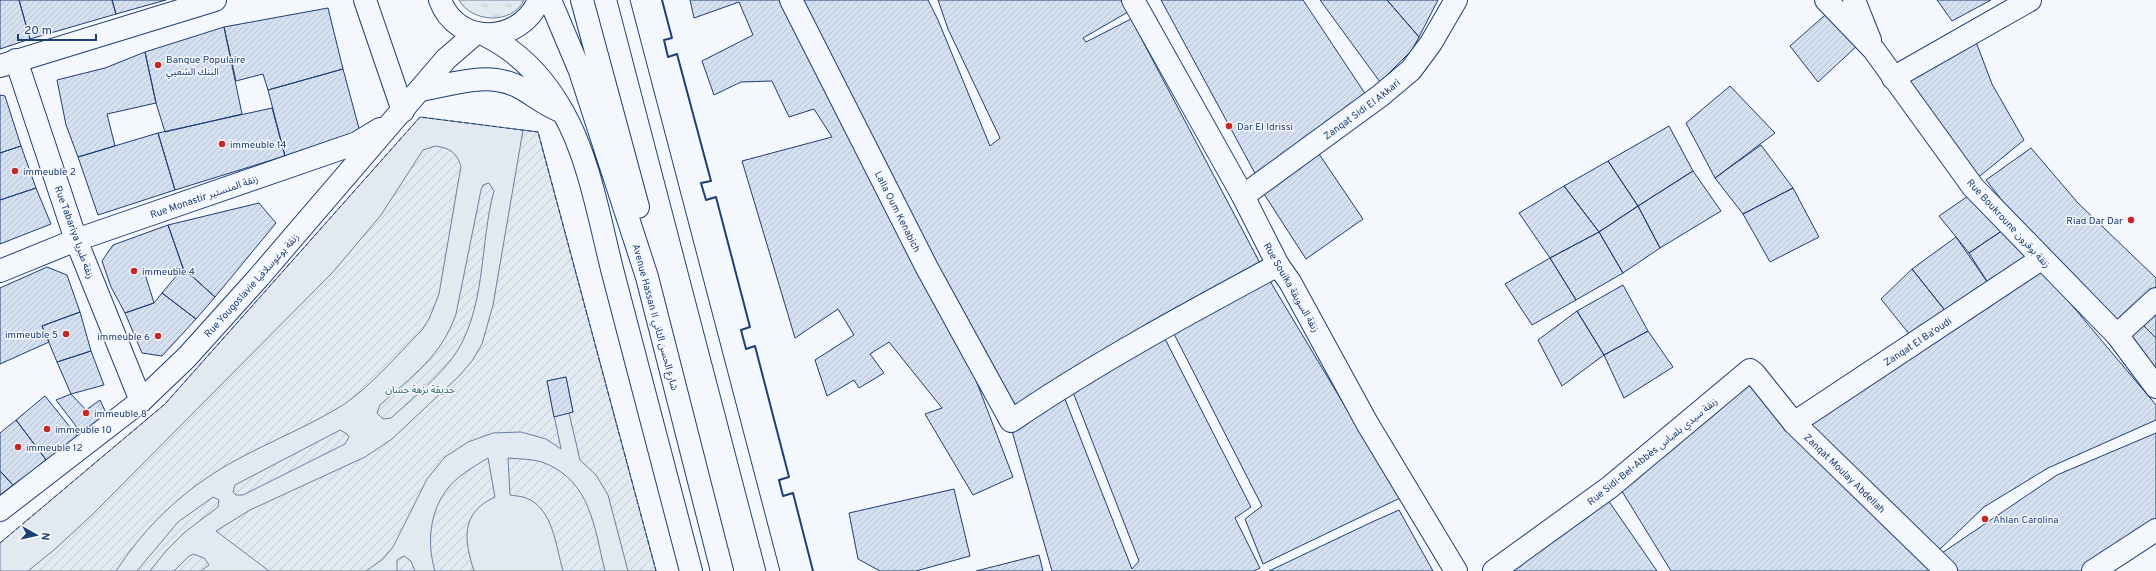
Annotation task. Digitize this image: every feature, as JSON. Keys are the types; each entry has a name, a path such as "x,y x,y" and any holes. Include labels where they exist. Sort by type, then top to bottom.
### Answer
{"street":[{"path":"8,63 215,0"},
{"path":"365,0 403,111"},
{"path":"481,34 498,34 520,25 529,17 539,0"},
{"name":"Avenue Hassan II شارع الحسن الثاني","path":"550,0 580,71 647,277 722,571"},
{"path":"582,0 642,220 647,249 647,277"},
{"name":"Lalla Oum Kenabich","path":"791,0 926,268 1010,421 1064,385 1164,327 1278,265"},
{"name":"Rue Souika زنقة السويقة","path":"1133,0 1243,196 1278,265 1290,282 1367,423 1456,571"},
{"name":"Zanqat Sidi El Akkari","path":"1243,196 1380,96 1411,70 1431,43 1456,0"},
{"path":"1826,0 1874,50"},
{"path":"1854,0 1874,50"},
{"path":"1893,78 2030,0"},
{"path":"440,1 446,12 459,25 511,49 529,64 564,113 583,159 691,571"},
{"name":"Rue Yougoslavie زنقة يوغوسلافيا","path":"0,510 141,401 186,357 254,283 446,59 481,34"},
{"name":"Rue Boukroune زنقة بوقرون","path":"1874,50 1974,187 2041,259 2116,335 2156,387"},
{"name":"Rue Tabariya زنقة طبريا","path":"8,63 76,240 141,401"},
{"path":"420,90 471,79 494,79 516,86 544,104 564,113"},
{"name":"Rue Monastir زنقة المنستير","path":"0,271 76,240 357,143 381,128 403,111"},
{"name":"Zanqat El Ba'oudi","path":"1794,423 2041,259"},
{"path":"2116,335 2156,299"},
{"name":"Zanqat Moulay Abdellah","path":"1750,370 1794,423 1946,571"},
{"name":"Rue Sidi-Bel-Abbès زنقة سيدي بلعباس","path":"1494,571 1610,487 1750,370"},
{"path":"2094,571 2156,530"}],"green space":[{"path":"459,0 524,0 511,14 492,18 482,17 473,13 465,8"},
{"name":"حديقة نزهة حسان","path":"420,117 538,132 656,571 0,571 0,543 165,404"},
{"path":"523,130 538,132 656,571 628,571 608,495 596,475 580,460 569,413 573,412 566,377 547,381 561,449 546,439 521,432 493,433 468,442 445,457 427,479 393,547 383,559 366,571 269,571 216,531 250,510 365,457 392,439 459,376 472,361 482,344 493,305"},
{"path":"435,146 445,148 455,154 461,166 439,294 429,319 422,330 393,361 360,392 338,408 229,464 199,483 172,505 148,529 116,571 28,571 55,549 93,514 333,272 381,215 423,150"},
{"path":"489,183 494,191 486,230 478,291 468,330 453,357 437,376 391,418 383,419 377,413 380,405 425,364 434,354 450,329 456,314 481,190 483,185"},
{"path":"340,430 349,437 345,444 243,495 236,495 233,492 235,485"},
{"path":"488,458 495,497 476,511 470,519 467,538 468,549 474,571 435,571 432,558 431,533 436,508 450,486 459,477 469,469"},
{"path":"508,458 542,462 558,470 571,480 581,493 588,507 605,571 563,571 552,529 542,510 535,503 526,498 510,495"},
{"path":"213,497 219,500 218,507 185,532 166,551 150,571 137,571 178,522"},
{"path":"193,554 204,558 209,565 201,571 174,571 188,557"},
{"path":"404,556 411,561 415,571 397,571 397,560"}],"building":[{"path":"0,0 19,0 30,39 0,49"},
{"path":"19,0 112,0 116,14 30,39"},
{"path":"112,0 166,0 116,14"},
{"path":"690,0 785,0 908,255 946,320 974,375 1013,477 973,495 925,414 942,408 889,342 870,354 884,373 859,388 854,380 827,396 815,360 854,335 838,309 795,338 742,161 832,137 814,109 789,117 772,81 741,82 714,95 702,61 753,35 739,2 694,18"},
{"path":"801,0 928,0 938,20 990,146 1000,138 948,29 938,0 1121,0 1128,12 1083,38 1086,42 1131,19 1260,263 1012,414"},
{"path":"1161,0 1303,0 1368,98 1257,177"},
{"path":"1320,0 1387,0 1419,37 1412,50 1380,82"},
{"path":"1387,0 1438,0 1419,37"},
{"path":"1937,0 1991,0 1952,21"},
{"path":"328,8 343,69 268,90 263,74 236,81 224,27"},
{"path":"1832,9 1859,44 1818,82 1790,46"},
{"path":"224,27 242,114 165,132 156,103 145,52"},
{"path":"1973,34 1992,84 2024,140 1975,180 1897,80"},
{"path":"145,52 156,103 107,114 115,146 78,157 66,125 57,80 105,68"},
{"path":"343,69 360,132 285,156 268,90"},
{"path":"1730,86 1775,133 1715,178 1686,123"},
{"path":"0,95 5,96 21,146 0,153"},
{"name":"immeuble 14","path":"272,108 285,156 175,190 158,133"},
{"path":"1669,126 1693,171 1638,206 1608,161"},
{"path":"158,133 175,190 98,215 78,157"},
{"path":"1761,145 1793,188 1743,214 1715,178"},
{"name":"immeuble 2","path":"21,146 36,188 0,200 0,153"},
{"path":"2031,148 2078,203 2156,278 2156,287 2114,325 2034,241 1986,180"},
{"path":"1319,154 1363,219 1306,259 1264,194"},
{"path":"1608,161 1638,206 1599,232 1564,186"},
{"path":"1693,171 1721,211 1660,248 1638,206"},
{"path":"1564,186 1599,232 1550,258 1519,213"},
{"path":"36,188 51,224 0,244 0,200"},
{"path":"1793,188 1819,237 1770,262 1743,214"},
{"path":"1971,194 2003,230 1969,253 1939,216"},
{"path":"259,203 276,223 215,297 183,268 168,225"},
{"path":"1638,206 1660,248 1623,273 1599,232"},
{"name":"immeuble 4","path":"168,225 183,268 145,274 154,303 125,313 111,287 102,261 113,245"},
{"path":"2003,230 2031,263 1990,286 1969,253"},
{"path":"1599,232 1623,273 1576,300 1550,258"},
{"path":"1956,237 1990,286 1947,313 1912,269"},
{"path":"1550,258 1576,300 1532,325 1505,284"},
{"path":"47,267 67,275 80,312 42,326 49,342 0,364 0,288"},
{"path":"183,268 215,297 196,319 162,293"},
{"path":"1912,269 1947,313 1914,340 1881,299"},
{"path":"2043,271 2156,405 2156,420 2048,468 1984,507 1938,551 1801,425 1915,345"},
{"path":"1267,276 1400,498 1263,564 1245,519 1262,506 1172,330"},
{"path":"1623,285 1648,331 1604,355 1577,311"},
{"name":"immeuble 6","path":"162,293 196,319 162,356 142,353 125,313 154,303"},
{"path":"2156,301 2156,338 2136,318"},
{"path":"1577,311 1604,355 1562,386 1538,340"},
{"name":"immeuble 5","path":"80,312 91,351 57,362 42,326"},
{"path":"2136,318 2156,338 2156,378 2122,334"},
{"path":"1648,331 1673,367 1624,398 1604,355"},
{"path":"1162,333 1251,507 1235,518 1260,568 1254,571 1052,571 1012,431 1063,394 1132,569 1139,561 1071,387"},
{"name":"immeuble 5","path":"91,351 104,385 71,394 57,362"},
{"path":"1750,376 1939,571 1671,571 1620,488"},
{"path":"566,377 573,412 554,417 547,381"},
{"name":"immeuble 8","path":"71,394 86,410 100,400 107,415 82,434 56,400"},
{"name":"immeuble 10","path":"45,396 78,437 47,461 16,420"},
{"name":"immeuble 12","path":"16,420 47,461 13,485 0,471 0,433"},
{"path":"2156,433 2156,525 2083,571 1951,571 1939,555 2057,475"},
{"path":"0,471 13,485 0,495"},
{"path":"954,489 970,556 916,571 880,571 858,559 849,513"},
{"path":"1608,500 1657,571 1499,571"},
{"path":"1399,510 1433,571 1269,571 1372,522"},
{"path":"1039,555 1043,571 976,571"}],"tram line":[{"path":"617,0 766,571"},
{"path":"630,0 780,571"}],"fence":[{"path":"0,543 165,404 420,117 538,132 656,571"}],"wall":[{"path":"662,0 672,38 664,40 668,57 677,54 711,181 701,183 706,200 716,197 750,327 741,330 746,349 755,346 789,477 779,480 783,496 793,493 813,571"}],"place":[{"name":"Banque Populaire البنك الشعبي","path":"158,65"},
{"name":"Dar El Idrissi","path":"1229,126"},
{"name":"immeuble 14","path":"222,144"},
{"name":"immeuble 2","path":"15,171"},
{"name":"Riad Dar Dar","path":"2131,220"},
{"name":"immeuble 4","path":"134,271"},
{"name":"immeuble 5","path":"66,334"},
{"name":"immeuble 6","path":"158,336"},
{"name":"immeuble 8","path":"86,413"},
{"name":"immeuble 10","path":"47,429"},
{"name":"immeuble 12","path":"18,447"},
{"name":"Ahlan Carolina","path":"1985,519"}]}
